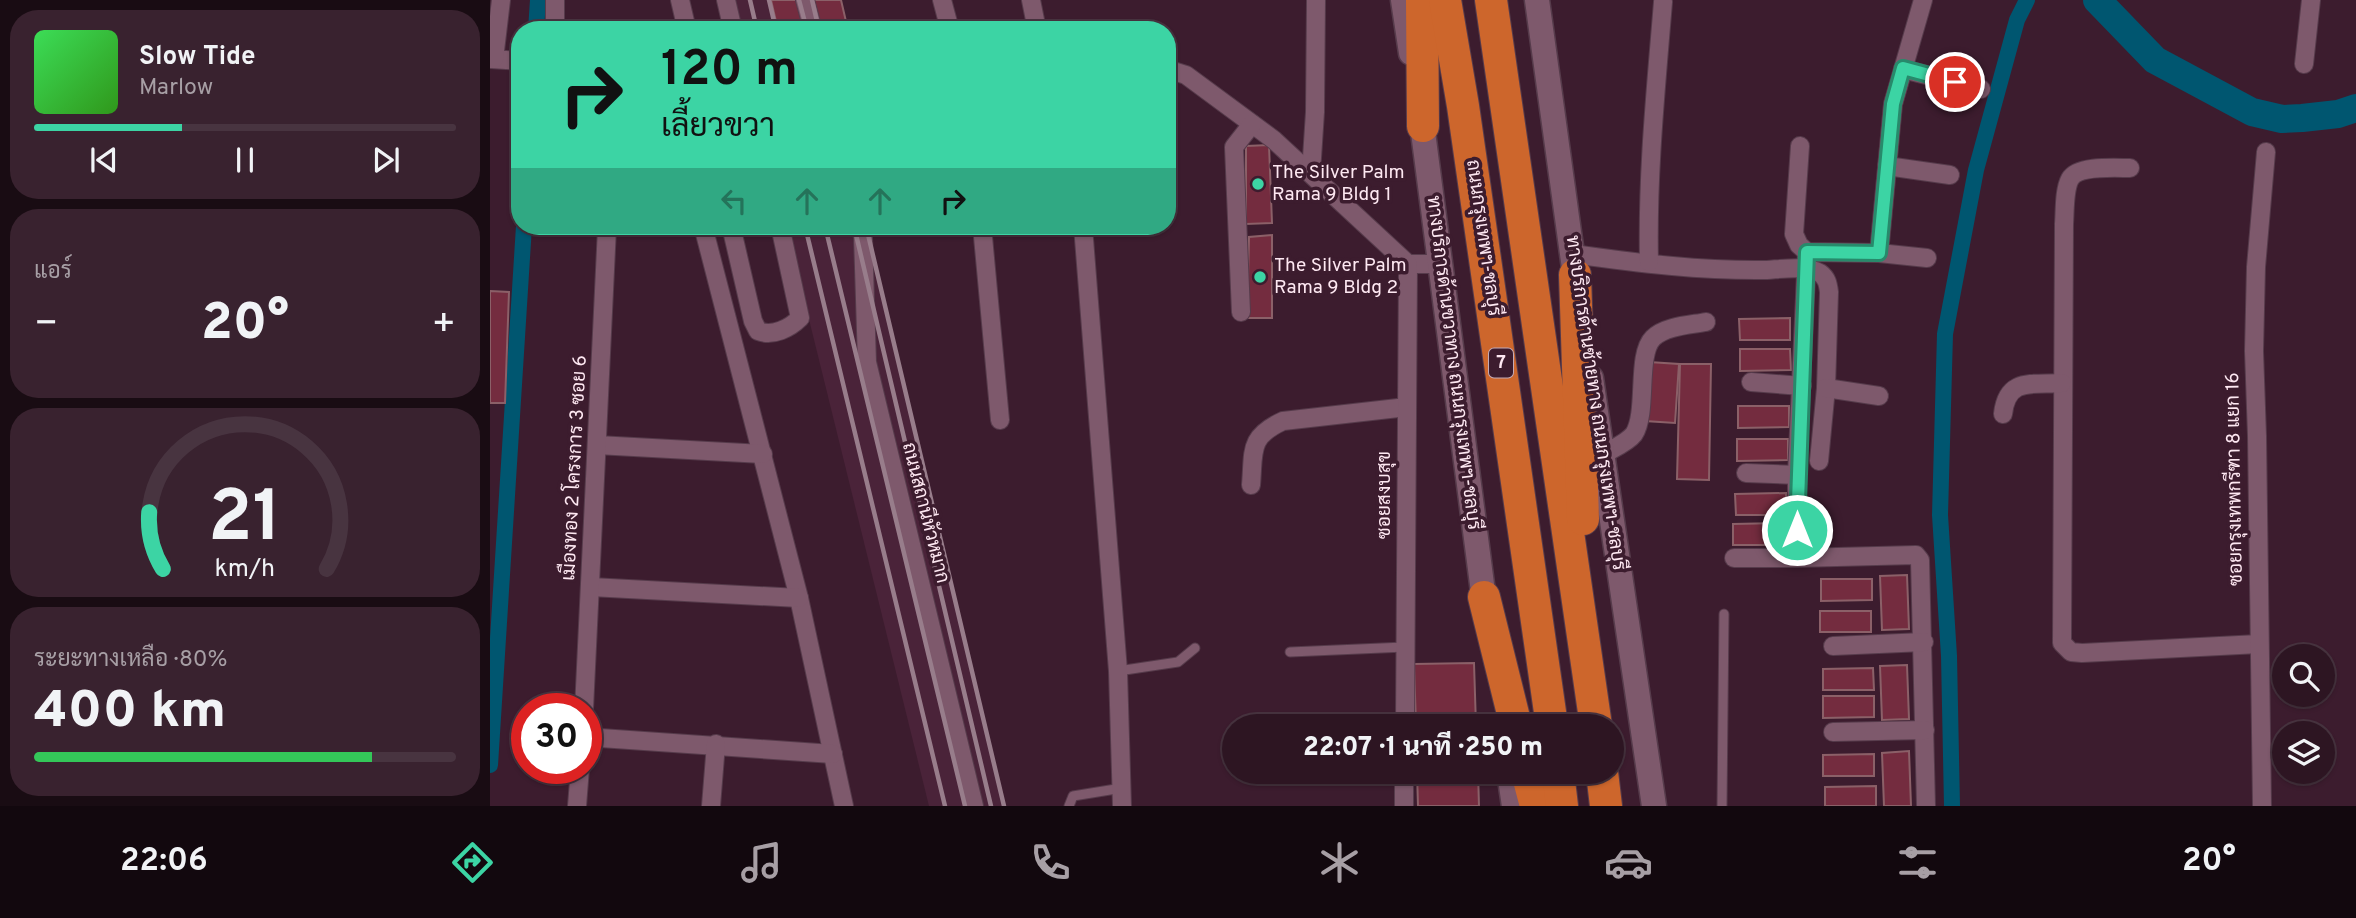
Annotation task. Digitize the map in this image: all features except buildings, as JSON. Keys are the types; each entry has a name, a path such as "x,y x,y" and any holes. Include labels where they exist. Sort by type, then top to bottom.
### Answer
{"highway":[{"path":"1422,0 1423,127"},
{"name":"ถนนกรุงเทพฯ-ชลบุรี","path":"1445,0 1463,106 1550,714"},
{"name":"7","path":"1491,0 1594,714"},
{"path":"1574,265 1587,662"},
{"path":"1484,597 1513,714"},
{"path":"1530,784 1535,806"},
{"path":"1559,784 1562,806"},
{"path":"1603,784 1606,806"}],"main road":[{"name":"ทางบริการด้านขวาทาง ถนนกรุงเทพฯ-ชลบุรี","path":"1403,0 1423,127 1500,714"},
{"name":"ทางบริการด้านซ้ายทาง ถนนกรุงเทพฯ-ชลบุรี","path":"1536,0 1654,806"},
{"path":"1511,784 1514,806"}],"street":[{"path":"501,0 492,59 511,60"},
{"path":"555,0 555,21"},
{"path":"680,0 682,21"},
{"path":"726,0 731,21"},
{"path":"805,0 811,21"},
{"path":"942,0 948,21"},
{"path":"1031,0 1035,21"},
{"path":"1311,173 1315,112 1316,0"},
{"path":"1879,253 1893,104 1923,0"},
{"path":"2304,64 2311,0"},
{"path":"1649,262 1648,218 1663,2"},
{"path":"1903,68 1981,89"},
{"path":"1176,72 1186,75 1252,124 1311,173 1408,264 1440,264"},
{"path":"1241,312 1234,147 1252,124"},
{"path":"1800,146 1794,234 1806,260 1828,282 1826,388 1819,461"},
{"name":"ซอยกรุงเทพกรีฑา 8 แยก 16","path":"2262,806 2254,351 2256,267 2266,152"},
{"path":"1887,166 1950,175"},
{"path":"2130,168 2083,170 2070,179 2064,224 2062,643 2071,652 2082,653 2259,644"},
{"name":"เมืองทอง 2 โครงการ 3 ซอย 6","path":"585,693 608,235"},
{"path":"705,235 799,598 844,806"},
{"path":"733,235 753,321 758,331 766,334 792,327 800,318 782,235"},
{"name":"ถนนสถานีหัวหมาก","path":"862,235 867,362 974,806"},
{"path":"983,235 1000,420"},
{"path":"1084,235 1118,671 1122,797"},
{"path":"1574,265 1649,262 1737,270 1879,253 1927,258"},
{"path":"1797,558 1797,475 1806,260"},
{"name":"ซอยสงบสุข","path":"1405,714 1408,264"},
{"path":"1602,455 1632,436 1638,426 1646,357 1651,339 1662,332 1706,322"},
{"path":"1751,383 1802,386"},
{"path":"2003,414 2009,392 2016,387 2062,383"},
{"path":"1826,388 1879,396"},
{"path":"1251,485 1255,441 1266,429 1283,421 1407,407"},
{"path":"597,445 763,454"},
{"path":"1746,473 1797,475"},
{"path":"1734,558 1916,555 1920,560 1926,806"},
{"path":"591,587 799,598"},
{"path":"1833,646 1924,642"},
{"path":"1833,732 1926,730"},
{"path":"602,738 833,754"},
{"path":"711,806 716,744"},
{"path":"577,806 579,784"},
{"path":"1404,784 1404,806"}],"lane":[{"path":"1722,806 1724,614"},
{"path":"1290,652 1405,647"},
{"path":"1118,671 1178,662 1195,648"},
{"path":"1069,806 1073,796 1122,797"}],"shaded area":[{"path":"730,0 811,0 816,21 736,21"},
{"path":"788,235 867,235 1004,806 929,806"}],"waterway":[{"path":"537,21 538,0"},
{"path":"1952,806 1949,656 1940,515 1945,334 1976,170 2017,20 2027,0"},
{"path":"2097,0 2155,60 2252,112 2282,119 2338,114 2356,108"},
{"path":"490,765 523,235"}],"railway":[{"path":"750,0 755,21"},
{"path":"769,0 774,21"},
{"path":"799,0 805,21"},
{"path":"812,0 817,21"},
{"path":"807,235 945,806"},
{"path":"827,235 965,806"},
{"path":"856,235 991,806"},
{"path":"868,235 1004,806"}],"place":[{"name":"The Silver Palm Rama 9 Bldg 1","path":"1258,184"},
{"name":"The Silver Palm Rama 9 Bldg 2","path":"1260,277"}],"route":[{"path":"1797,530 1807,252 1879,253 1893,104 1903,68 1955,82"}]}
